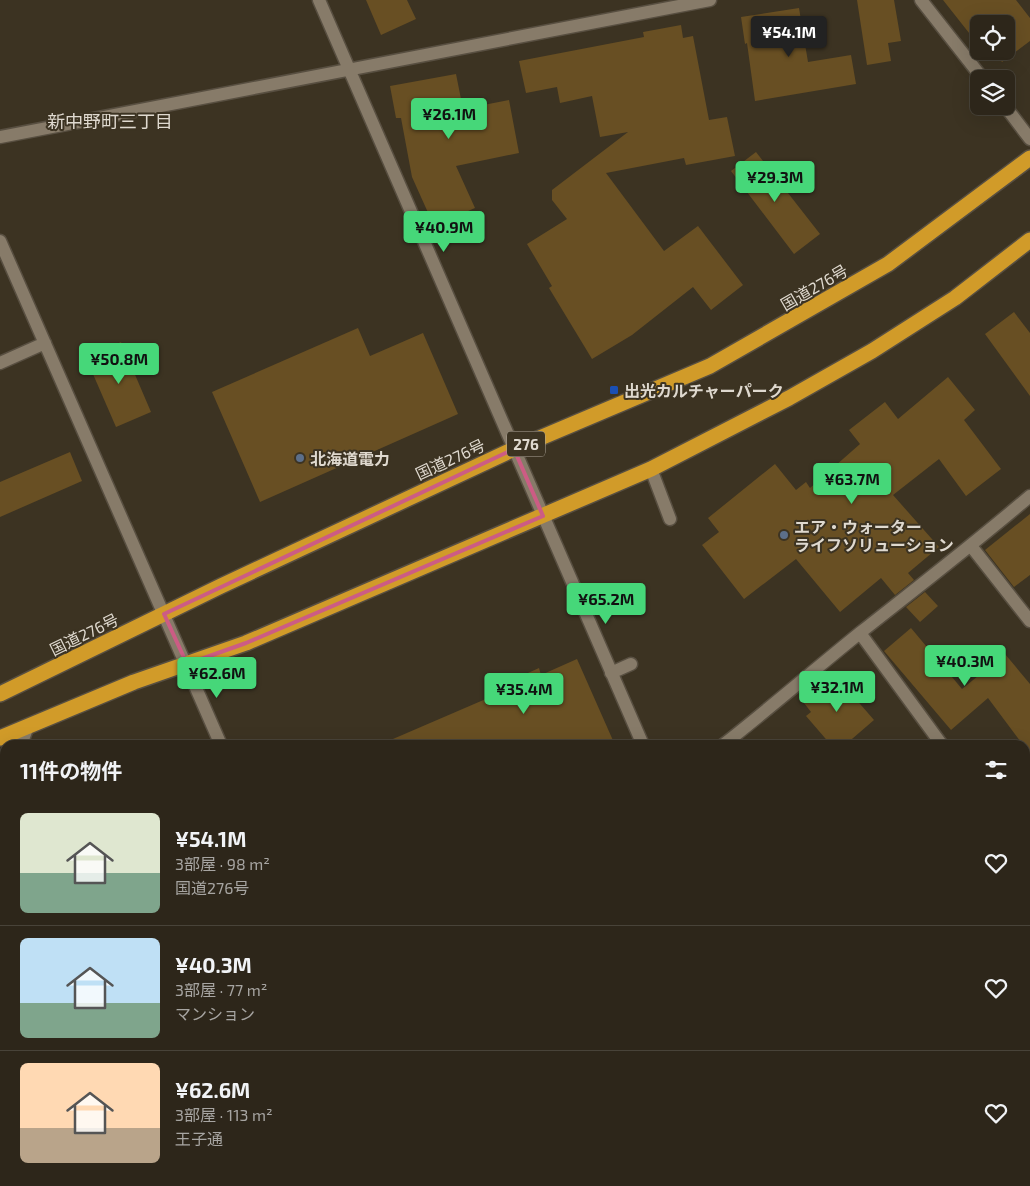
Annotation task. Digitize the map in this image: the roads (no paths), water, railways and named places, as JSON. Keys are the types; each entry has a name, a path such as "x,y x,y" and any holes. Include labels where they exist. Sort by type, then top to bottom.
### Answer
{"highway":[{"name":"国道276号","path":"5,688 514,449 710,366 888,264 1030,158"},
{"path":"0,738 134,682 246,643 651,469 789,398 872,351 955,298 1030,240"}],"street":[{"path":"319,0 641,740"},
{"path":"0,136 694,1 710,0"},
{"path":"921,0 976,70"},
{"path":"1012,115 1030,139"},
{"path":"0,241 219,740"},
{"path":"0,363 45,343"},
{"path":"651,469 670,519"},
{"path":"729,740 860,633 971,546 1030,496"},
{"path":"971,546 1030,621"},
{"path":"860,633 938,740"},
{"path":"611,673 631,664"},
{"path":"24,740 28,726"}],"place":[{"name":"出光カルチャーパーク","path":"614,390"},
{"name":"北海道電力","path":"300,458"},
{"name":"エア・ウォーター ライフソリューション","path":"784,535"}],"district":[{"name":"新中野町三丁目","path":"110,121"}]}
